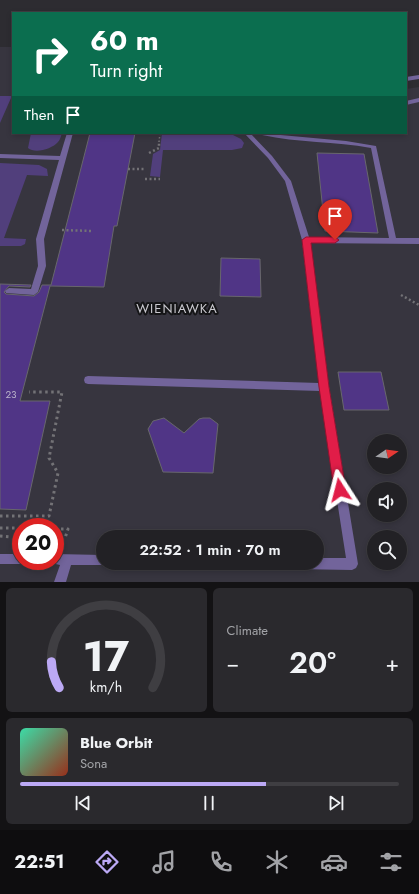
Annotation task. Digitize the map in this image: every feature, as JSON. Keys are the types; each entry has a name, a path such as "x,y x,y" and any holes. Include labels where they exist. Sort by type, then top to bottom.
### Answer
{"lane":[{"path":"407,79 419,77"},
{"path":"407,103 419,100"},
{"path":"9,291 34,292 42,266 40,239 70,134"},
{"path":"248,134 270,157 288,181 306,240 324,387 352,564 324,564"},
{"path":"266,134 281,138 360,144 374,147 393,241"},
{"path":"0,156 63,158"},
{"path":"306,240 419,241"},
{"path":"88,380 324,387"},
{"path":"0,559 12,559"},
{"path":"64,560 96,560"},
{"path":"60,582 68,560"}],"path":[{"path":"149,153 158,148 160,134"},
{"path":"128,169 146,169"},
{"path":"145,179 160,179"},
{"path":"66,230 91,231"},
{"path":"401,295 419,305"},
{"path":"0,516 50,516 58,473 49,458 62,392 29,392"},
{"path":"0,528 12,528"},
{"path":"64,529 68,529 66,538 64,538"}],"shaded area":[{"path":"0,47 12,47 12,134 407,134 407,89 419,87 419,582 0,582"},
{"path":"0,96 12,96 12,98 0,123"},
{"path":"31,134 62,134 55,145 48,149 35,151 28,148"},
{"path":"162,134 231,134 241,139 244,143 242,148 232,150 163,150 160,177 150,176 153,154 160,150"},
{"path":"0,163 39,165 47,169 48,176 27,175 4,238 26,239 25,244 21,246 0,246"}],"building":[{"path":"90,134 135,134 117,226 114,226 104,287 50,286 20,401 50,401 26,510 0,509 0,284 31,285 30,287 9,286 4,292 6,294 34,296 39,292 42,285 51,285"},
{"path":"317,153 364,154 378,233 325,231"},
{"path":"221,258 260,259 261,297 220,296"},
{"path":"338,372 381,372 389,410 344,410"},
{"path":"164,418 184,433 199,419 210,418 218,424 213,473 163,472 148,429 153,421"}],"district":[{"name":"WIENIAWKA","path":"177,308"}],"route":[{"path":"335,240 306,240 324,387 340,490"}]}
